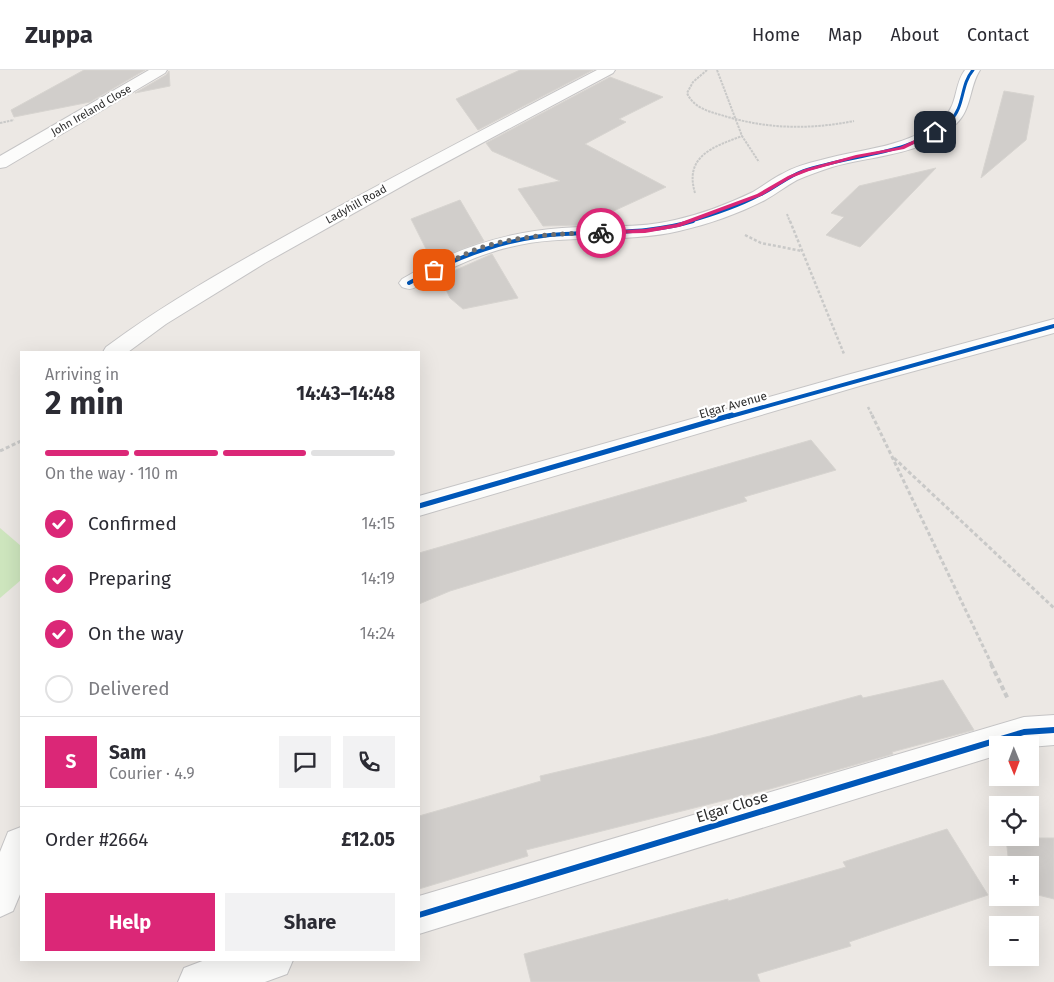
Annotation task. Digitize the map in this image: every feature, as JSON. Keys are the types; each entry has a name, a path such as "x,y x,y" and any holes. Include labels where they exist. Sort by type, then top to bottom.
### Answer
{"street":[{"name":"John Ireland Close","path":"0,163 160,70"},
{"name":"Ladyhill Road","path":"115,351 158,319 258,259 399,181 608,70"},
{"path":"409,283 485,246 548,235 645,231 677,226 759,195 790,177 807,170 856,157 902,148 918,141 951,120 959,110 967,76 973,70"},
{"path":"0,147 21,150"},
{"name":"Elgar Avenue","path":"420,506 855,380 1054,326"},
{"name":"Elgar Close","path":"420,915 1024,732 1054,730"},
{"path":"0,898 20,848"},
{"path":"198,982 270,961"}],"path":[{"path":"708,70 694,80 688,87 687,92 692,103 717,114 748,124 790,130 854,121"},
{"path":"742,136 720,144 699,157 692,173 694,191 700,200 714,213 736,229 761,243 802,250"},
{"path":"0,451 20,442"},
{"path":"891,456 1054,608"}],"green space":[{"path":"0,528 20,545 20,581 0,598"}],"building":[{"path":"84,70 145,70 90,102 14,117 11,110"},
{"path":"520,70 593,70 478,130 456,99"},
{"path":"169,71 170,86 135,93 166,75"},
{"path":"610,77 663,97 619,119 626,122 585,144 666,187 583,225 543,226 518,189 560,181 492,151 486,143"},
{"path":"1004,91 1034,96 1026,140 981,178"},
{"path":"936,168 860,247 826,235 844,217 831,213 859,186"},
{"path":"460,200 484,241 432,261 411,219"},
{"path":"492,254 518,298 463,309 450,298 440,277"},
{"path":"811,440 836,470 744,497 747,501 450,591 420,604 420,553"},
{"path":"943,680 974,730 892,752 893,754 770,789 526,850 528,856 420,889 420,816 541,781 540,776 710,736 861,695 863,698"},
{"path":"947,829 988,895 849,942 851,946 757,974 760,982 531,982 524,954 728,899 728,901 846,867 843,862"},
{"path":"1039,838 1054,838 1054,899 1039,895 1039,856 1008,856 1007,846 1039,846"}],"cycle path":[{"path":"409,283 442,265 475,251 528,237 646,231 663,229 689,222 741,204 764,193 789,177 808,169 908,145 938,131 951,120 956,114 966,81 973,70"},
{"path":"420,506 855,380 1054,326"},
{"path":"420,915 1024,732 1054,730"}],"way so far":[{"path":"434,270 485,246 516,239 548,235 601,233"}],"route":[{"path":"601,233 645,231 677,226 759,195 790,177 807,170 832,162 902,148 935,132"}]}
